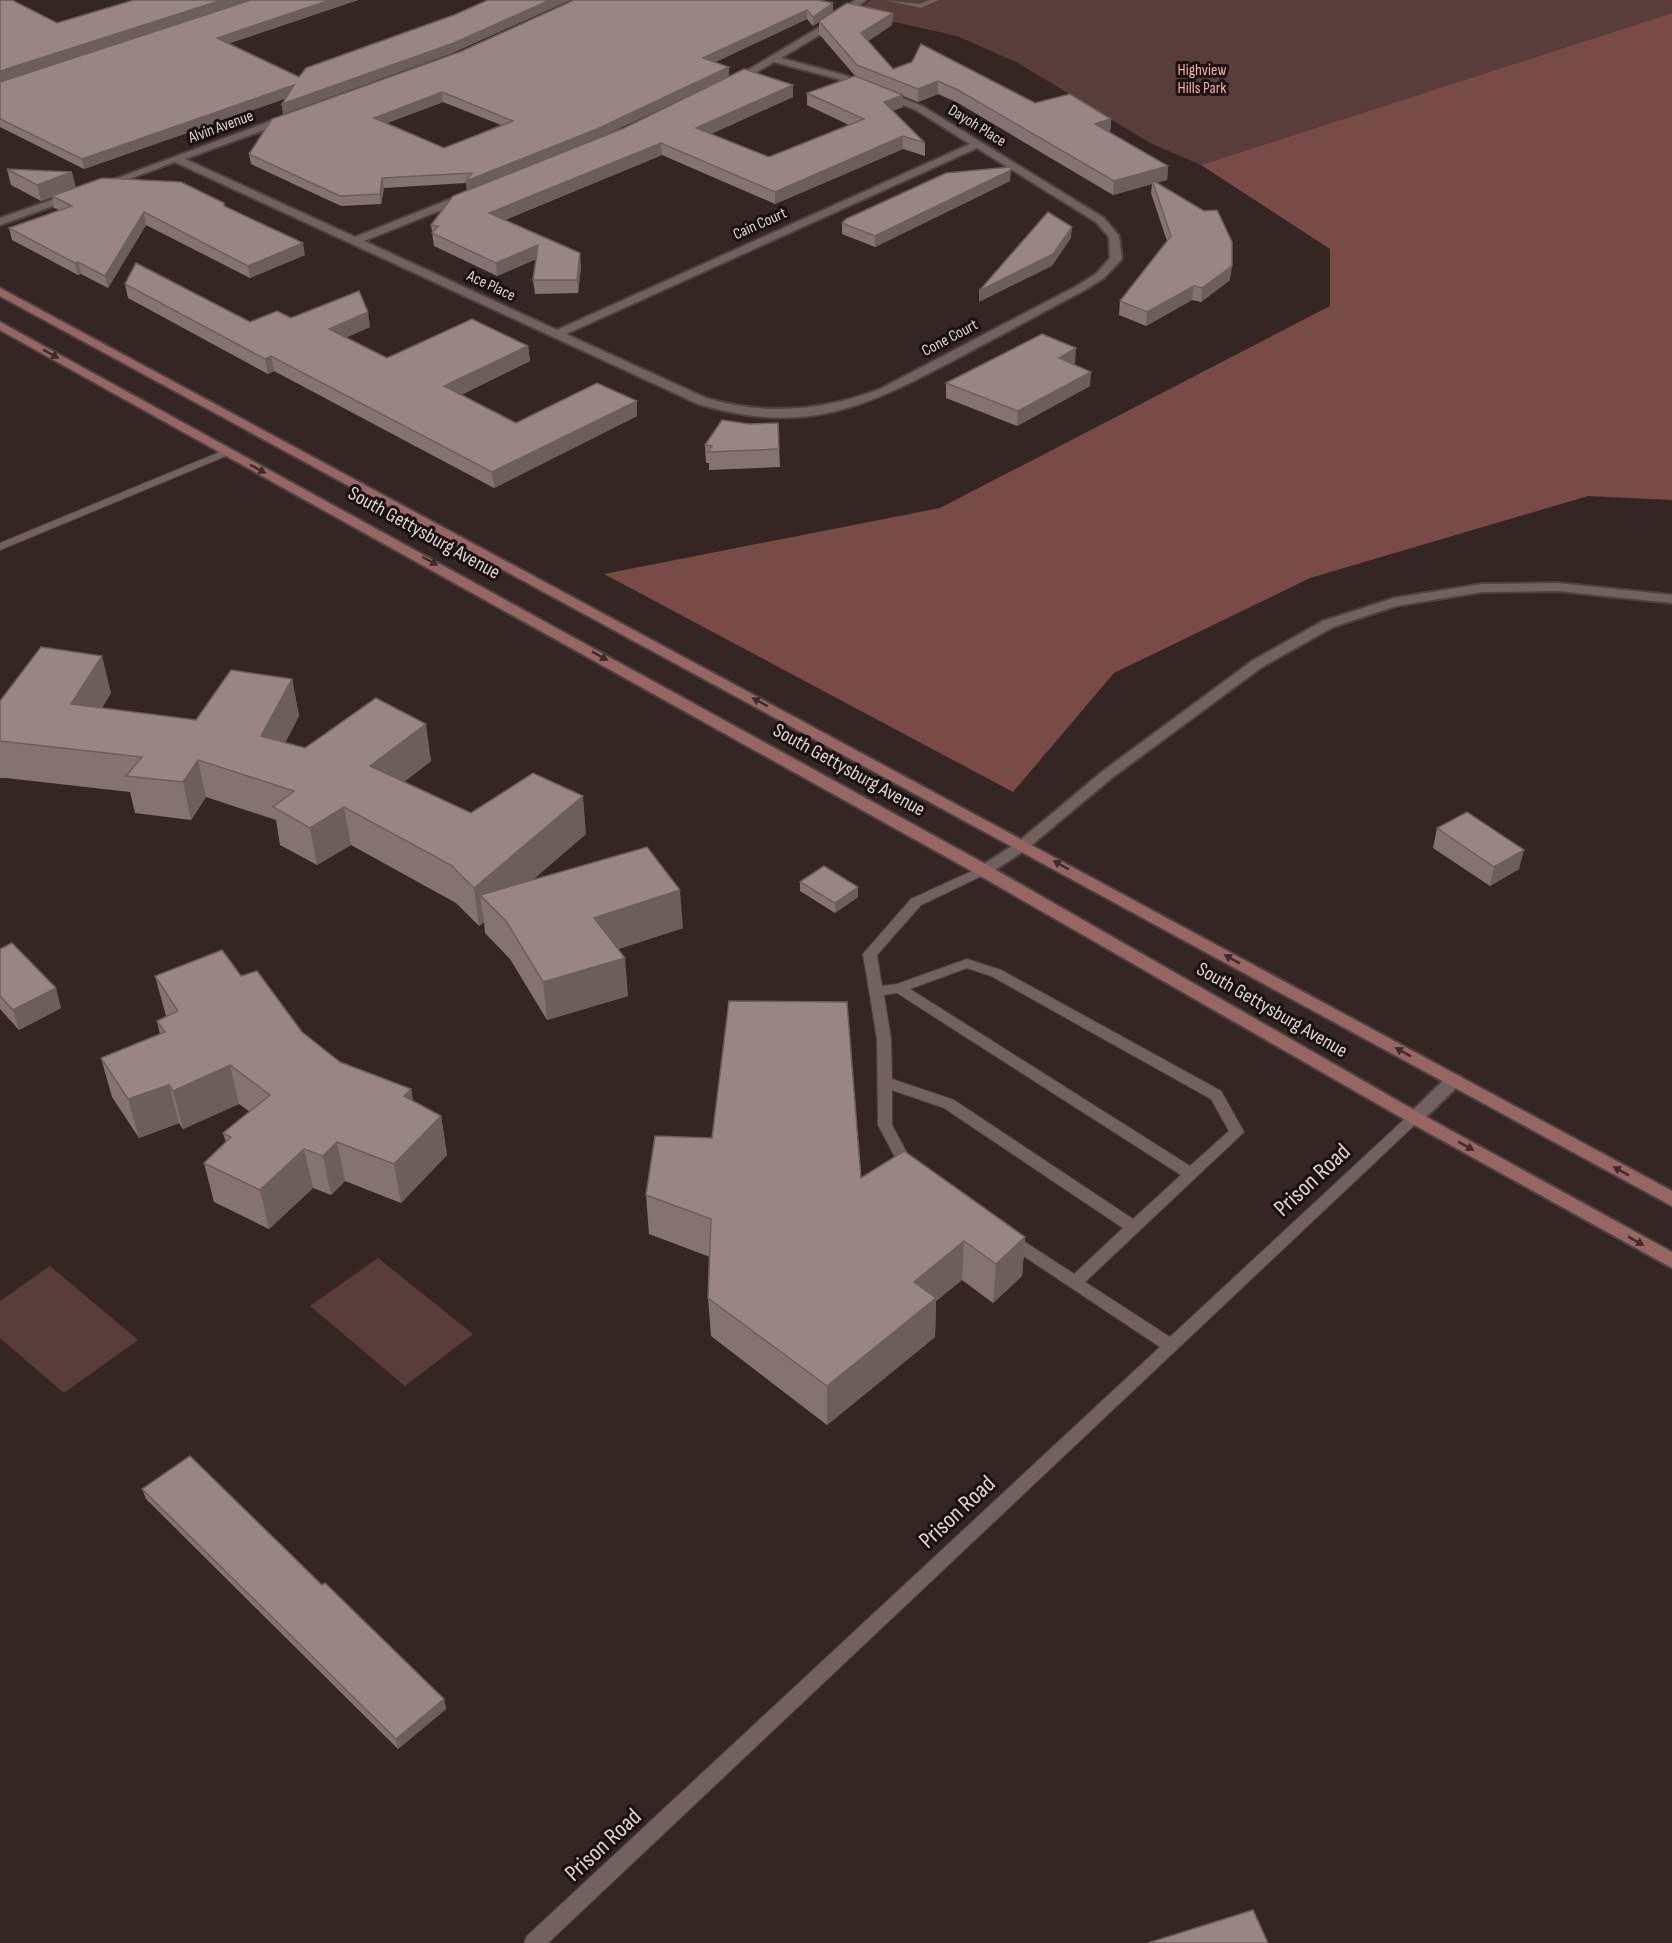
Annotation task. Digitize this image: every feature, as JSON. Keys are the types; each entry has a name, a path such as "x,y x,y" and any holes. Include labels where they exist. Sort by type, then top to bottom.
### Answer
{"main road":[{"name":"South Gettysburg Avenue","path":"0,291 1672,1199"},
{"name":"South Gettysburg Avenue","path":"0,325 983,870 1415,1118 1672,1261"}],"street":[{"path":"722,88 823,29 861,0"},
{"name":"Dayoh Place","path":"774,59 881,91 919,108 1100,220 1110,229 1117,244 1116,259 1107,270"},
{"name":"Alvin Avenue","path":"0,222 296,116"},
{"name":"Cain Court","path":"557,334 977,144"},
{"name":"Ace Place","path":"176,159 715,405 753,413 800,413"},
{"path":"355,241 473,194"},
{"name":"Cone Court","path":"800,413 850,405 884,392 1079,289 1107,270"},
{"path":"983,870 1023,845 1108,774 1257,664 1304,635 1353,614 1394,602 1445,592 1507,586 1558,587 1672,599"},
{"path":"1415,1118 1454,1080"}],"lane":[{"path":"888,0 921,6 935,0"},
{"path":"0,547 227,452"},
{"path":"919,1178 909,1171 885,1125 884,1039 870,954 916,902 983,870"},
{"path":"877,991 899,988 968,963 996,973 1216,1095 1237,1132 1075,1282"},
{"path":"899,988 1191,1174"},
{"path":"885,1082 949,1104 1133,1227"},
{"name":"Prison Road","path":"534,1943 1415,1118"},
{"path":"998,1231 1170,1345"}],"green space":[{"name":"Highview Hills Park","path":"870,0 1672,0 1672,13 1201,165 1150,143 1018,63 957,36 854,13"},
{"path":"378,1258 473,1334 405,1386 310,1306"},
{"path":"50,1266 138,1340 64,1393 0,1338 0,1301"}],"shaded area":[{"path":"1672,13 1672,500 1588,496 1310,578 1114,673 1013,792 604,574 940,508 1330,306 1330,249 1201,165"}],"building":[{"path":"0,0 12,0 57,23 134,0 222,0 0,71"},
{"path":"251,0 330,0 217,38 299,77 306,68 454,15 488,0 550,0 454,43 282,104 294,85 82,159 0,119 0,82"},
{"path":"574,0 818,0 833,3 813,17 807,10 703,58 729,67 597,129 466,181 472,173 382,178 380,194 340,196 249,154 272,119 462,51","holes":["442,92 513,121 444,148 374,118"]},
{"path":"847,3 893,13 861,33 893,69 912,62 921,44 1035,103 1070,94 1111,119 1095,124 1168,166 1114,181 958,90 938,81 918,89 857,65 819,21"},
{"path":"744,69 793,85 696,128 769,157 864,119 807,93 855,76 903,95 884,102 925,143 903,136 775,192 661,143 489,213 580,253 577,280 533,280 538,245 496,263 432,233 438,226 431,225 453,196 624,128"},
{"path":"1010,167 1011,170 875,236 842,223 846,219 946,173"},
{"path":"7,169 72,172 37,185"},
{"path":"102,178 181,182 224,203 224,206 303,243 248,266 144,212 105,276 9,228 72,206 52,196"},
{"path":"1152,180 1204,211 1217,210 1232,242 1232,266 1202,288 1194,286 1147,312 1120,301 1171,236"},
{"path":"1048,212 1072,227 1053,254 979,291"},
{"path":"136,263 250,322 277,311 291,318 359,291 368,312 329,329 387,358 472,319 528,346 444,386 516,423 597,383 637,401 492,472 271,356 265,359 125,284"},
{"path":"1042,334 1076,348 1059,358 1091,372 1018,411 946,383"},
{"path":"722,420 749,424 778,423 779,449 708,452 712,446 705,445"},
{"path":"41,647 102,656 71,704 196,720 231,670 292,679 261,736 305,748 376,698 426,724 370,766 471,813 533,773 583,796 474,888 451,865 344,807 310,828 273,807 294,791 198,760 183,782 126,776 142,757 0,741 0,701"},
{"path":"1467,812 1524,850 1494,867 1437,828"},
{"path":"647,847 680,890 594,918 625,958 543,982 506,921 480,895"},
{"path":"824,866 858,887 835,903 800,882"},
{"path":"12,943 56,988 13,1010 0,996 0,949"},
{"path":"222,950 241,976 257,971 302,1032 340,1062 411,1089 404,1096 441,1116 394,1164 337,1142 323,1156 304,1149 260,1190 204,1163 231,1137 223,1133 270,1095 230,1065 173,1091 169,1085 128,1099 101,1058 165,1032 157,1021 178,1011 155,976"},
{"path":"729,1001 847,1002 861,1178 904,1151 1025,1237 996,1264 964,1241 914,1282 936,1298 827,1386 708,1298 711,1219 646,1195 655,1136 712,1138"},
{"path":"190,1456 322,1585 325,1583 444,1699 396,1739 142,1489"},
{"path":"1253,1910 1268,1943 1148,1943"}]}
